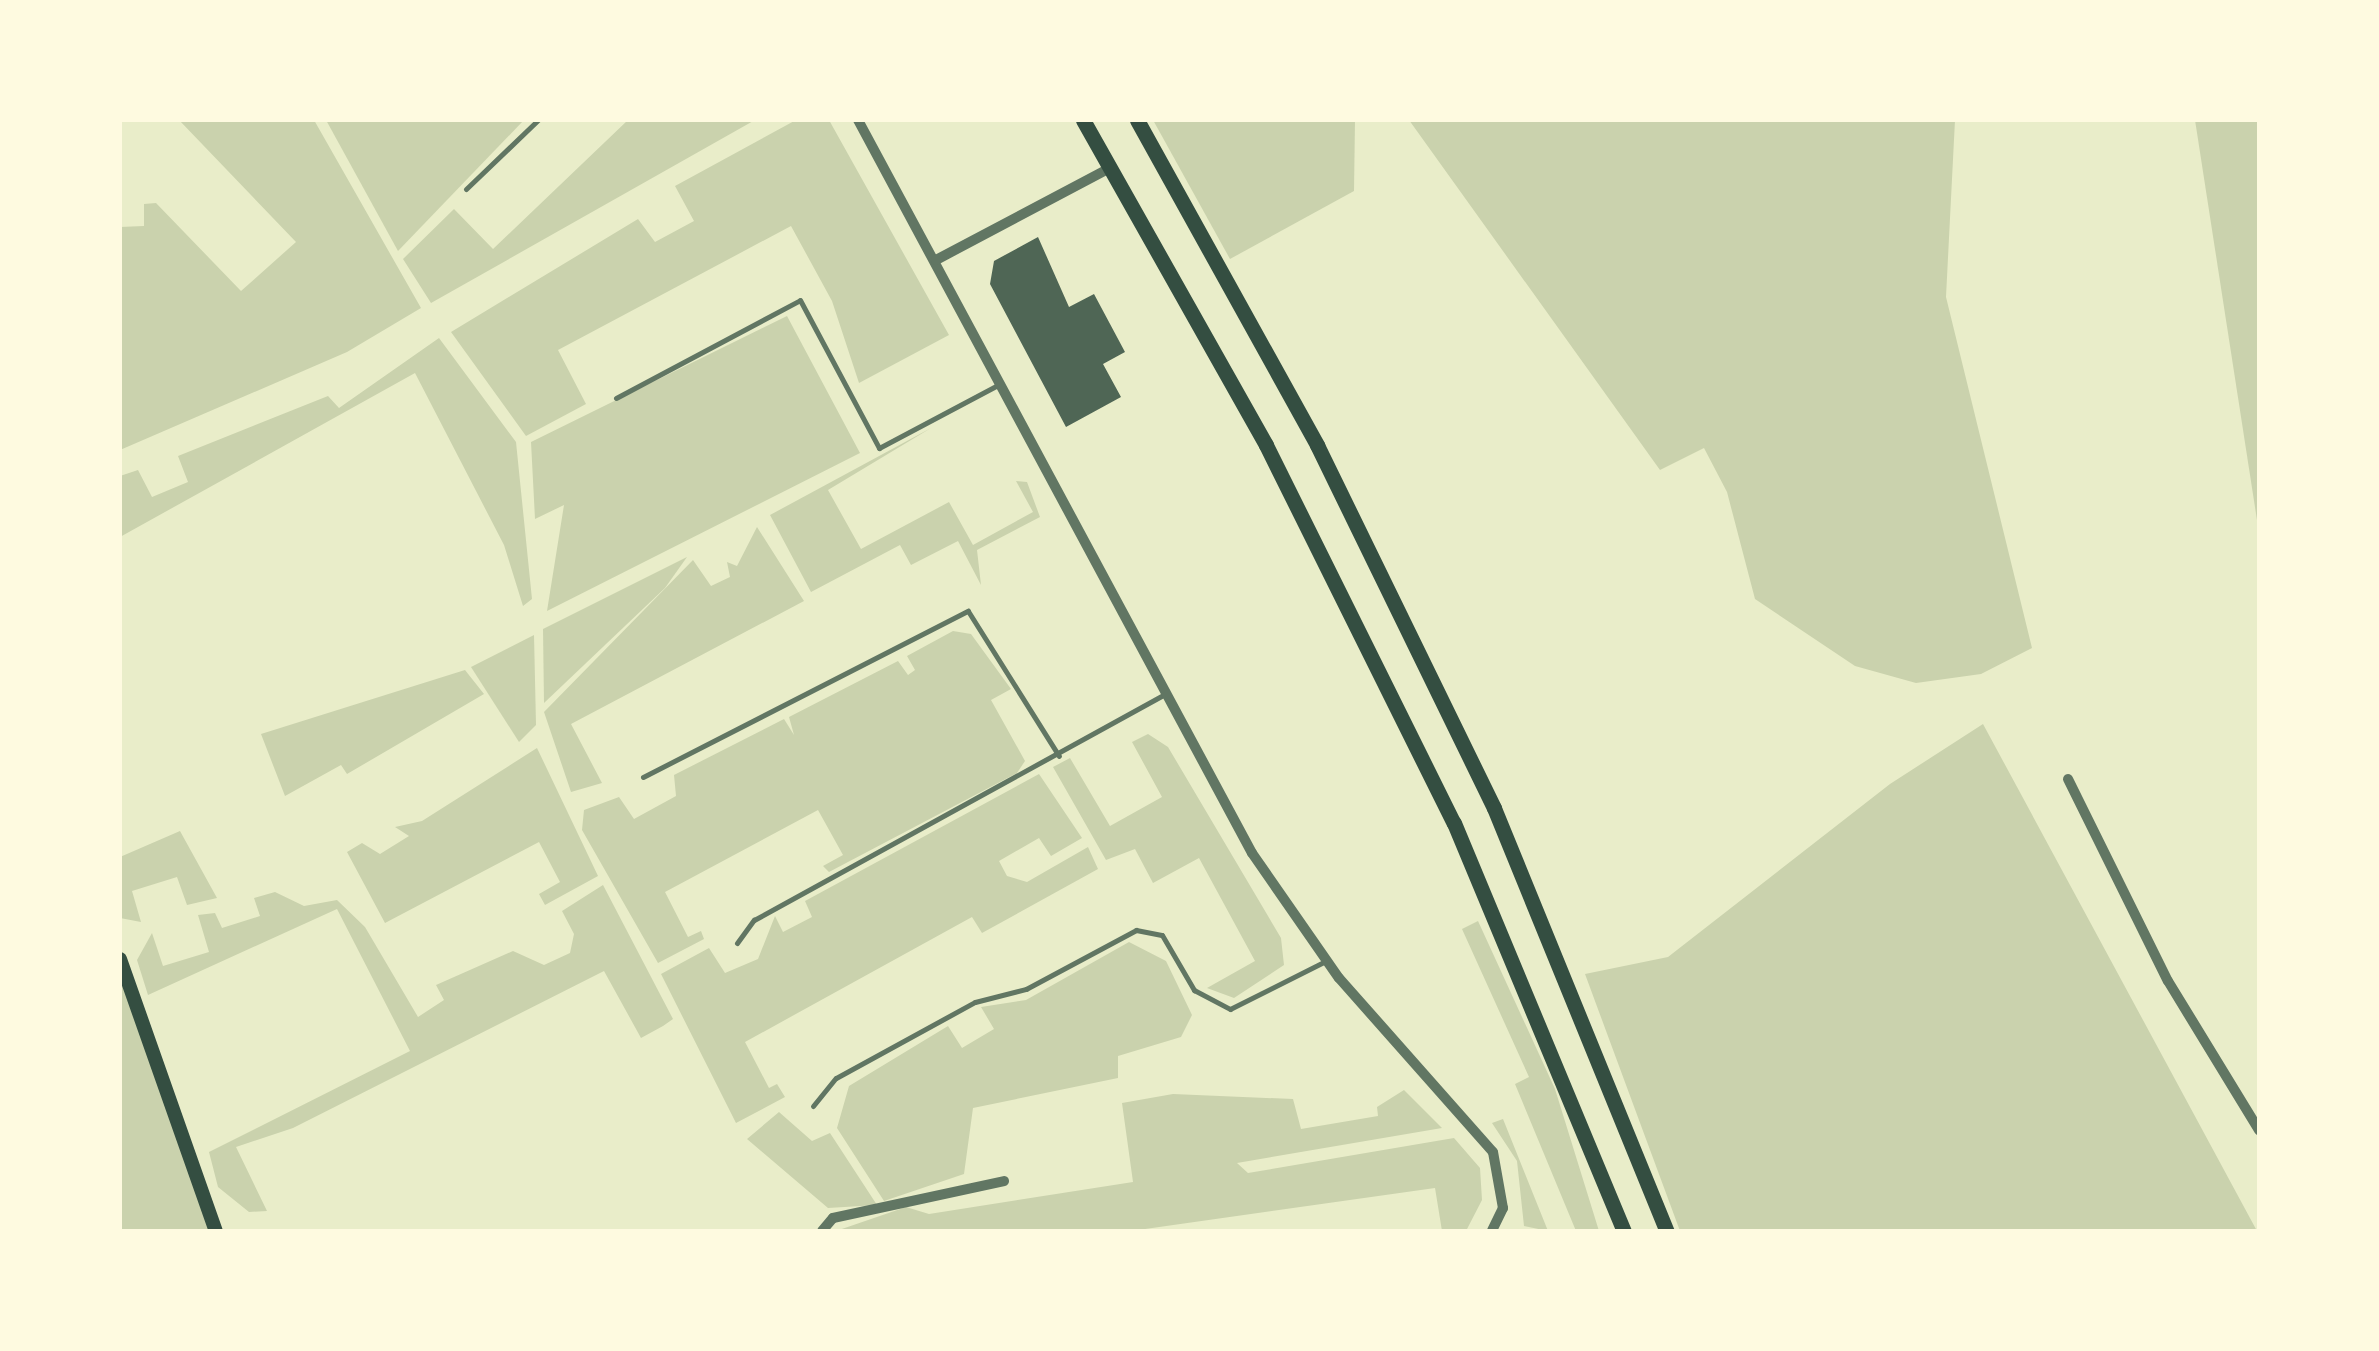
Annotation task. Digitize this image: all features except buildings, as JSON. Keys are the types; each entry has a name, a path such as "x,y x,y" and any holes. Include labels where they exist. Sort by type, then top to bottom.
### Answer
{"main road":[{"path":"1084,120 1266,445 1454,824 1621,1231"},
{"path":"1137,120 1317,446 1494,808 1667,1231"},
{"path":"120,959 216,1231"}],"street":[{"path":"858,120 936,260 1164,696 1326,961 1494,1152 1503,1208 1492,1231"},
{"path":"936,260 1110,168"},
{"path":"2068,779 2168,981 2259,1130"},
{"path":"822,1231 832,1218 1004,1181"}],"lane":[{"path":"466,189 538,120"},
{"path":"616,398 800,300 880,448 1001,384"},
{"path":"642,776 968,611 1059,756"},
{"path":"737,943 754,920 1164,696"},
{"path":"813,1106 836,1078 960,1010 1026,990 1136,930 1162,935 1194,990 1230,1009 1326,961"}],"green space":[{"path":"179,120 314,120 421,308 347,352 120,450 120,227 144,226 144,204 156,203 241,291 296,242"},
{"path":"326,120 524,120 398,251"},
{"path":"628,120 755,120 431,303 403,259 454,209 493,249"},
{"path":"796,120 829,120 949,335 859,383 832,301 791,226 558,350 586,404 526,436 451,332 638,219 655,242 694,221 675,186"},
{"path":"1153,120 1355,120 1354,191 1230,259"},
{"path":"1409,120 1955,120 1946,297 2032,648 1981,674 1916,683 1855,666 1755,599 1727,492 1704,448 1660,470"},
{"path":"2195,120 2259,120 2259,533"},
{"path":"787,316 860,453 547,611 564,505 535,519 531,442"},
{"path":"439,338 516,442 532,599 523,606 504,545 415,373 120,537 120,476 138,470 152,497 188,482 178,456 328,396 339,408"},
{"path":"931,428 828,490 861,549 949,502 973,545 1033,512 1016,481 1027,482 1040,517 977,550 981,585 958,541 911,565 900,545 811,592 770,515"},
{"path":"757,527 804,601 571,724 602,783 571,792 544,712 693,560 711,586 730,577 727,562 737,566"},
{"path":"687,557 665,588 544,703 543,629"},
{"path":"953,631 971,634 1011,689 991,700 1025,761 1017,773 829,872 823,866 843,855 818,810 665,892 688,937 701,931 704,939 658,963 582,830 584,810 619,797 634,819 676,796 674,775 784,719 794,735 789,717 898,661 908,675 915,670 907,656"},
{"path":"534,635 536,725 519,742 471,667"},
{"path":"465,670 484,694 347,774 341,765 285,796 261,734"},
{"path":"1983,724 2257,1231 1680,1231 1585,974 1668,957 1890,784"},
{"path":"1148,734 1168,747 1281,938 1284,965 1234,998 1207,988 1255,961 1199,858 1153,883 1135,849 1106,860 1053,767 1070,758 1110,826 1162,797 1132,742"},
{"path":"537,748 598,876 545,905 539,894 560,882 539,842 385,923 347,852 362,843 380,854 409,836 395,827 422,821"},
{"path":"1039,774 1082,838 1051,856 1039,838 999,861 1007,876 1027,882 1088,847 1098,869 982,933 972,917 745,1042 769,1088 777,1084 785,1097 736,1123 661,974 709,948 725,973 758,959 775,916 783,932 812,917 805,901"},
{"path":"180,831 217,898 187,905 177,877 132,891 141,922 120,918 120,857"},
{"path":"603,885 673,1019 641,1038 604,971 293,1128 236,1147 267,1211 249,1212 218,1187 209,1152 410,1051 337,909 148,995 137,960 152,933 163,966 209,952 198,915 215,913 222,928 260,916 254,898 275,892 304,906 337,900 365,927 418,1017 444,1000 436,985 513,951 544,965 570,953 574,934 562,911"},
{"path":"1478,921 1555,1089 1599,1231 1576,1231 1515,1084 1529,1077 1462,929"},
{"path":"1129,942 1166,961 1192,1015 1181,1037 1118,1056 1118,1078 973,1108 964,1174 884,1201 837,1128 849,1086 948,1026 962,1048 994,1029 981,1007 1026,1000"},
{"path":"120,957 216,1231 120,1231"},
{"path":"1404,1090 1442,1128 1237,1163 1248,1173 1454,1138 1480,1168 1482,1200 1466,1231 1442,1231 1435,1188 1131,1231 836,1231 906,1207 929,1214 1133,1182 1122,1103 1173,1094 1293,1099 1301,1129 1378,1116 1377,1107"},
{"path":"779,1112 812,1141 830,1133 877,1205 828,1208 747,1139"},
{"path":"1503,1119 1548,1231 1524,1226 1517,1161 1492,1123"}]}
